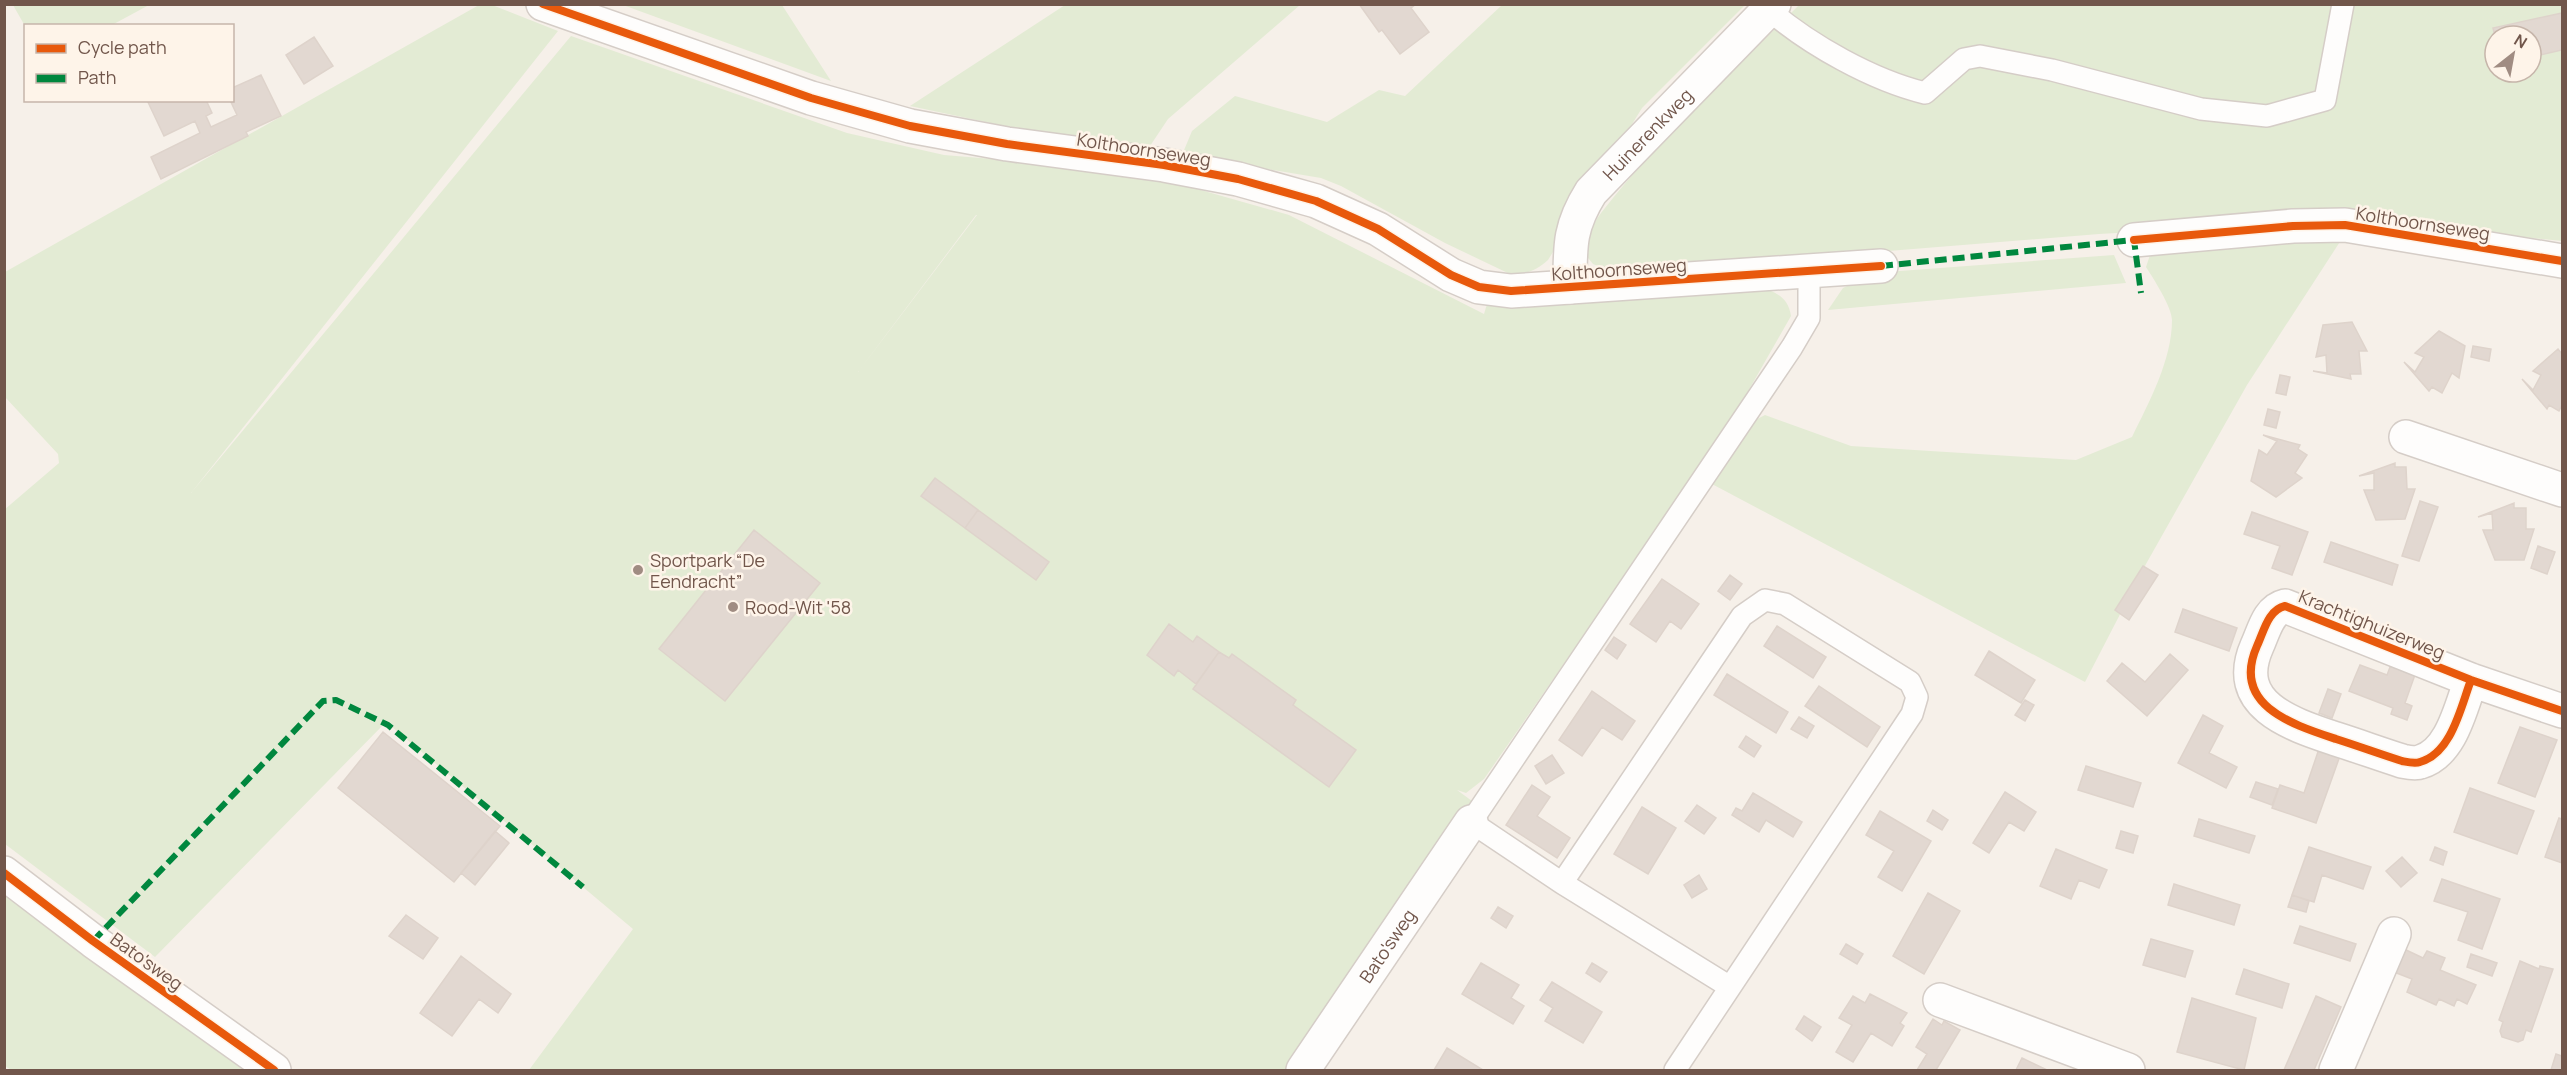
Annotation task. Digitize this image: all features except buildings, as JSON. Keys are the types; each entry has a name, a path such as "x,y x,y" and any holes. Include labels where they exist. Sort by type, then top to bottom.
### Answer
{"street":[{"name":"Kolthoornseweg","path":"543,4 811,98 910,126 1007,144 1164,165 1238,179 1316,201 1378,230 1451,275 1479,287 1511,291 1881,266"},
{"name":"Huinerenkweg","path":"1570,287 1570,242 1577,214 1591,192 1771,7"},
{"name":"Kolthoornseweg","path":"2134,240 2293,226 2345,225 2562,261"},
{"path":"2406,437 2562,490"},
{"name":"Krachtighuizerweg","path":"2471,680 2450,734 2440,749 2420,763 2402,761 2295,725 2274,712 2261,700 2255,693 2250,678 2252,658 2272,613 2285,606 2471,680 2562,711"},
{"name":"Bato'sweg","path":"1303,1071 1471,822"},
{"name":"Bato'sweg","path":"4,873 93,941 274,1071"},
{"path":"2336,1071 2394,934"},
{"path":"1940,1000 2128,1071"}],"lane":[{"path":"1771,7 1792,29 1893,85 1925,93 1964,59 1980,56 2052,70 2201,109 2267,116 2325,100 2343,4"},
{"path":"1730,987 1562,883 1471,822 1792,347 1809,318 1809,272"},
{"path":"1562,883 1742,616 1766,600 1785,604 1910,682 1917,697 1912,714 1675,1071"}],"green space":[{"path":"13,5 149,5 114,24 24,24"},
{"path":"479,5 492,5 558,31 191,493 571,36 847,133 944,155 1017,161 1183,185 1289,215 1484,314 1487,304 1758,286 1784,299 1791,316 1722,437 1765,415 1851,446 2076,460 2132,437 2164,365 2172,320 2166,300 2146,267 2151,252 2345,234 2247,385 2146,564 2085,682 1695,475 1484,779 1466,793 1457,790 1472,801 1289,1070 529,1070 633,929 386,722 155,957 5,844 4,510 59,463 58,454 5,397 5,272","holes":["976,215 977,215 858,372"]},
{"path":"623,5 782,5 831,81"},
{"path":"1065,5 1300,5 1168,119 1148,149 1000,125 910,106"},
{"path":"1502,5 1745,5 1642,108 1548,260 1532,271 1512,275 1445,243 1341,186 1321,178 1182,155 1192,131 1235,96 1327,122 1379,90 1405,96"},
{"path":"1799,5 2562,5 2562,241 2353,220 2099,234 1616,273 1593,264 1584,253 1594,223 1627,181 1675,129"},
{"path":"2114,255 2126,283 1828,310 1843,288 1873,273"},
{"path":"4,889 253,1070 11,1070 5,1066"}],"marked path":[{"path":"1881,266 2134,240 2141,293"},
{"path":"93,941 323,701 336,700 388,725 583,887"}],"cycle path":[{"path":"543,4 811,98 910,126 1007,144 1164,165 1238,179 1316,201 1378,229 1451,275 1479,287 1511,291 1881,266"},
{"path":"2134,240 2293,226 2345,225 2562,261"},
{"path":"2471,680 2448,739 2431,757 2413,763 2319,733 2284,719 2259,697 2252,683 2251,666 2267,622 2274,612 2285,606 2471,680 2562,711"},
{"path":"4,873 93,941 274,1070"}],"place":[{"name":"Sportpark “De Eendracht”","path":"638,570"},
{"name":"Rood-Wit '58","path":"733,607"}]}
